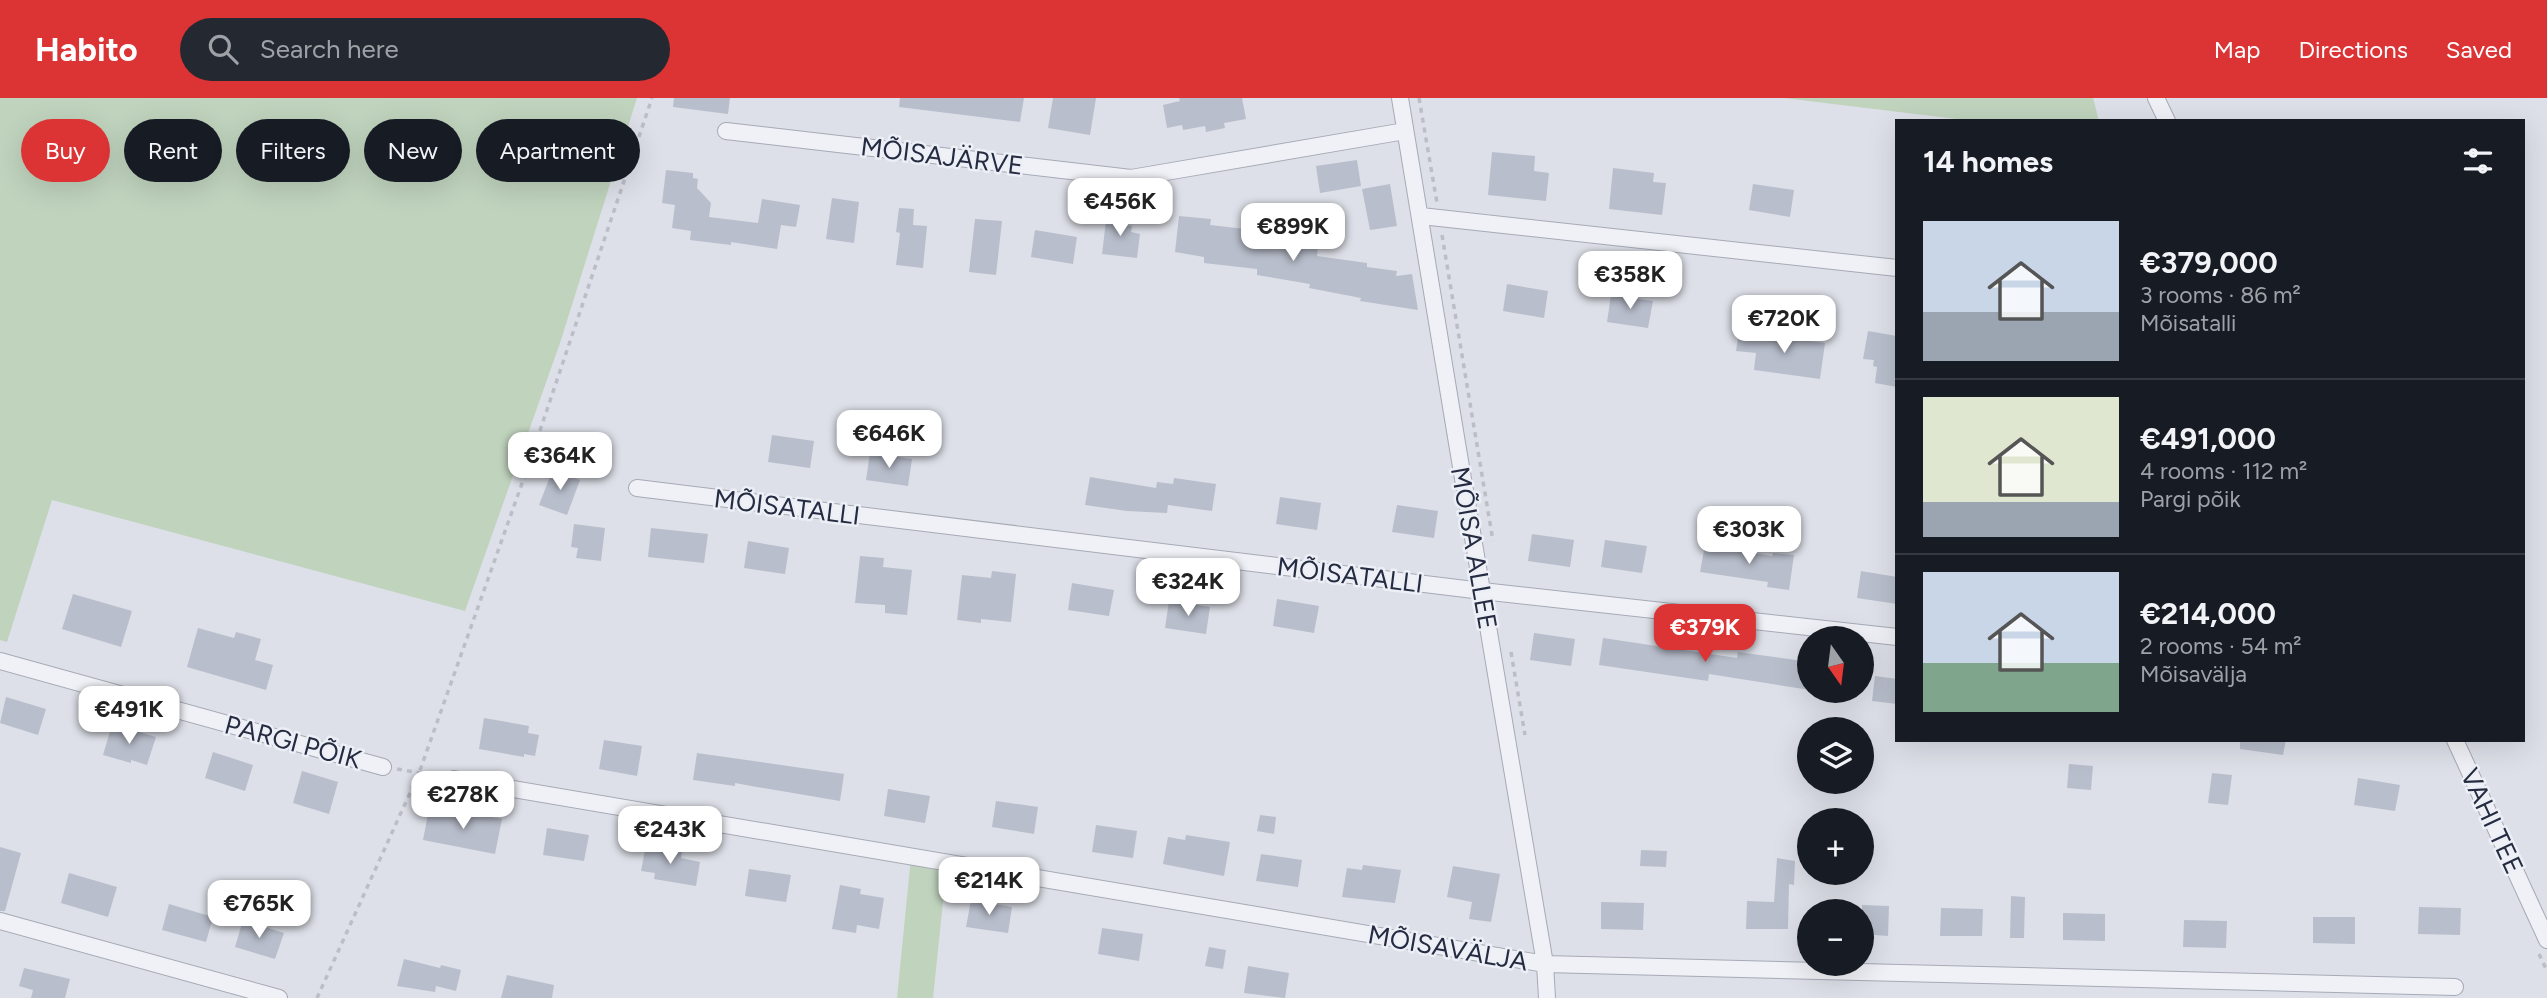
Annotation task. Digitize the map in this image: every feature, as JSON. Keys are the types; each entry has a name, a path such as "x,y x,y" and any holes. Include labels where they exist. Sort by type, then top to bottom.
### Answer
{"street":[{"name":"MÕISA ALLEE","path":"1400,98 1450,410 1545,964 1546,998"},
{"path":"2156,98 2166,119"},
{"name":"MÕISAJÄRVE","path":"726,131 1131,178 1405,131"},
{"path":"1421,216 1895,268"},
{"name":"MÕISATALLI","path":"637,488 1482,591 1895,637"},
{"name":"PARGI PÕIK","path":"0,660 383,767"},
{"name":"VAHI TEE","path":"2456,742 2547,940"},
{"name":"MÕISAVÄLJA","path":"454,779 1545,964 2455,987"},
{"path":"0,921 279,998"}],"path":[{"path":"317,998 419,773 525,475 652,98"},
{"path":"383,767 454,779"}],"green space":[{"path":"0,98 637,98 630,119 476,119 476,182 611,182 560,343 465,611 52,500 7,642 0,640"},
{"path":"1784,98 2093,98 2098,119 1957,119"},
{"path":"911,857 947,863 933,998 897,998"}],"building":[{"path":"674,98 730,98 728,114 673,107"},
{"path":"900,98 1024,98 1020,122 899,107"},
{"path":"1053,98 1096,98 1090,135 1048,128"},
{"path":"1179,98 1242,98 1246,119 1224,123 1225,128 1206,132 1205,126 1183,130 1182,125 1167,128 1163,105 1180,101"},
{"path":"1492,152 1535,156 1534,171 1549,173 1546,201 1488,195"},
{"path":"1357,160 1361,186 1320,193 1316,166"},
{"path":"1613,168 1654,173 1653,182 1666,183 1662,215 1609,209"},
{"path":"666,170 693,173 693,178 698,179 697,188 711,203 709,217 758,223 762,199 800,205 796,227 781,225 777,249 731,242 731,245 690,240 691,231 672,228 675,205 662,203"},
{"path":"1390,184 1397,226 1370,230 1362,189"},
{"path":"1753,184 1794,190 1790,217 1749,210"},
{"path":"832,198 859,202 854,243 826,239"},
{"path":"899,208 914,209 913,225 927,226 923,268 896,265 900,233 896,232"},
{"path":"1107,213 1125,215 1123,225 1132,226 1131,232 1140,234 1137,258 1102,254"},
{"path":"1179,216 1211,219 1210,225 1263,231 1262,240 1318,248 1317,256 1367,263 1367,267 1397,271 1396,276 1412,274 1418,310 1360,301 1361,298 1309,288 1310,284 1257,275 1257,269 1204,263 1204,257 1175,252"},
{"path":"975,219 1002,221 996,275 969,272"},
{"path":"1035,230 1077,237 1073,264 1031,257"},
{"path":"1507,284 1548,291 1544,318 1503,311"},
{"path":"1611,295 1653,301 1648,328 1607,322"},
{"path":"1868,331 1895,336 1895,387 1875,383 1877,367 1873,366 1874,360 1863,359"},
{"path":"1739,332 1825,343 1820,379 1754,370 1756,353 1736,351"},
{"path":"772,435 814,441 810,468 768,462"},
{"path":"870,453 912,459 908,486 866,480"},
{"path":"553,469 580,480 567,515 539,505"},
{"path":"1090,477 1156,488 1157,482 1173,484 1174,478 1216,484 1212,511 1168,505 1167,513 1085,505"},
{"path":"1280,497 1321,503 1317,530 1276,524"},
{"path":"1397,505 1438,511 1434,538 1392,532"},
{"path":"574,524 605,528 601,561 576,558 578,548 571,547"},
{"path":"651,528 708,534 704,563 648,557"},
{"path":"1532,534 1574,540 1570,567 1528,561"},
{"path":"1605,540 1647,546 1642,573 1601,567"},
{"path":"748,541 789,548 785,574 744,568"},
{"path":"1705,545 1772,556 1773,553 1794,555 1789,590 1767,587 1768,582 1700,572"},
{"path":"860,556 884,558 883,567 912,570 907,615 885,613 885,605 855,603"},
{"path":"992,571 1016,574 1011,622 981,619 981,623 957,620 962,575 991,578"},
{"path":"1861,571 1895,577 1895,604 1857,598"},
{"path":"1072,583 1114,590 1109,616 1068,610"},
{"path":"73,594 132,611 121,647 62,629"},
{"path":"1277,599 1319,606 1314,633 1273,626"},
{"path":"1169,601 1210,607 1206,634 1165,628"},
{"path":"198,628 234,638 236,632 261,639 255,660 273,665 266,690 187,667"},
{"path":"1534,633 1575,639 1571,666 1530,660"},
{"path":"1603,638 1737,658 1738,652 1797,660 1797,688 1709,674 1708,681 1599,665"},
{"path":"1875,676 1895,679 1895,704 1874,701"},
{"path":"6,697 46,709 38,735 0,723"},
{"path":"484,718 529,726 528,733 539,735 535,756 524,754 524,757 479,749"},
{"path":"123,727 156,737 147,765 103,755 111,728 122,731"},
{"path":"604,740 642,746 637,776 599,769"},
{"path":"2240,742 2286,742 2283,755 2240,749"},
{"path":"213,752 253,765 245,791 205,778"},
{"path":"697,753 844,774 840,801 735,783 735,786 693,780"},
{"path":"2069,764 2093,766 2091,790 2067,788"},
{"path":"302,771 338,782 329,814 293,803"},
{"path":"2212,773 2232,775 2228,805 2208,803"},
{"path":"2358,778 2400,785 2395,811 2354,805"},
{"path":"888,789 930,796 925,823 884,816"},
{"path":"996,801 1038,807 1034,834 992,827"},
{"path":"429,809 502,819 495,854 423,840"},
{"path":"1260,815 1276,817 1274,834 1257,831"},
{"path":"1096,825 1137,831 1133,858 1092,852"},
{"path":"547,828 589,835 584,861 543,855"},
{"path":"1186,835 1230,842 1224,876 1163,864 1168,837 1185,840"},
{"path":"646,845 682,852 681,858 700,862 696,886 654,879 655,873 641,871"},
{"path":"0,847 21,853 5,911 0,911"},
{"path":"1641,850 1667,851 1666,867 1640,866"},
{"path":"1261,854 1302,860 1298,887 1256,881"},
{"path":"1777,858 1795,861 1794,885 1789,884 1788,929 1746,929 1747,901 1774,902"},
{"path":"1363,865 1401,870 1395,903 1342,897 1347,868 1362,870"},
{"path":"1453,866 1500,874 1491,922 1469,919 1472,902 1447,897"},
{"path":"749,869 791,875 786,902 745,896"},
{"path":"69,873 117,887 108,917 61,903"},
{"path":"840,885 861,889 860,894 884,898 879,929 857,925 856,933 832,929"},
{"path":"2011,896 2025,897 2024,938 2010,938"},
{"path":"971,900 1012,907 1008,933 966,927"},
{"path":"1601,902 1644,903 1643,930 1601,929"},
{"path":"169,904 213,917 206,942 162,930"},
{"path":"1874,905 1889,906 1888,936 1874,935"},
{"path":"2419,907 2461,908 2460,935 2418,934"},
{"path":"1941,908 1983,909 1982,936 1940,936"},
{"path":"2063,913 2105,914 2105,941 2063,940"},
{"path":"2313,917 2355,917 2355,944 2313,943"},
{"path":"243,920 284,933 275,959 235,947"},
{"path":"2184,920 2227,921 2226,948 2183,947"},
{"path":"1102,928 1143,934 1139,961 1098,954"},
{"path":"1209,947 1226,950 1223,969 1205,966"},
{"path":"404,959 461,970 456,991 436,986 435,992 397,986"},
{"path":"1248,966 1289,973 1285,998 1244,993"},
{"path":"24,968 70,979 65,998 31,998 33,990 19,986"},
{"path":"507,975 554,985 552,998 501,998"}]}
